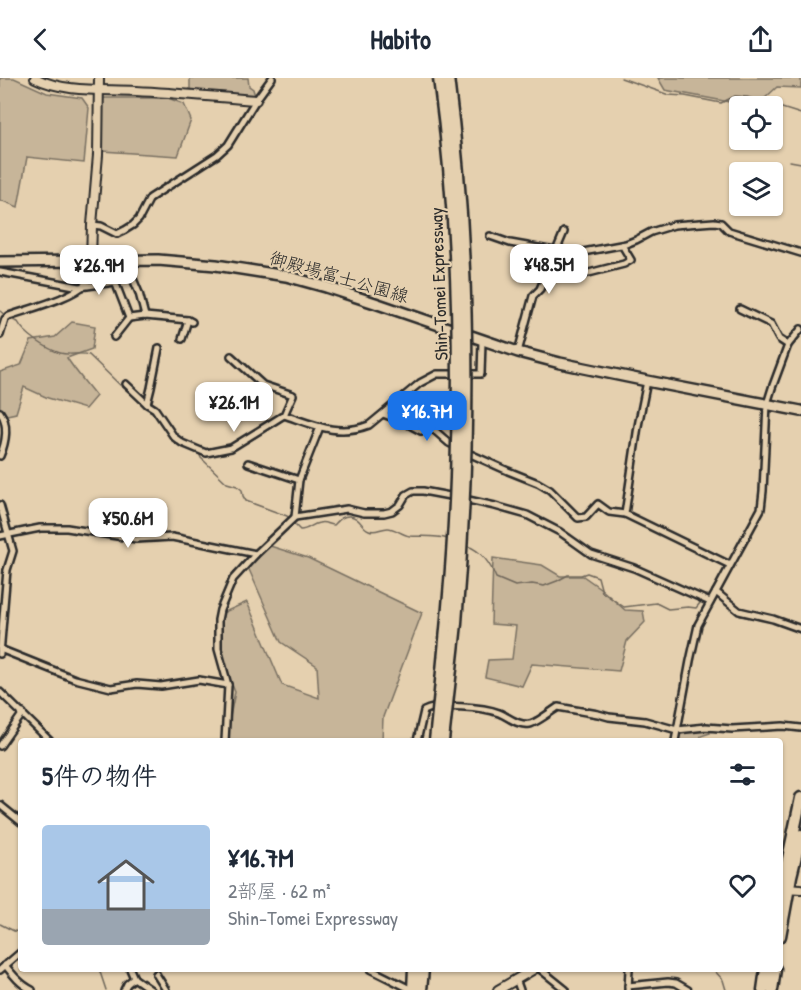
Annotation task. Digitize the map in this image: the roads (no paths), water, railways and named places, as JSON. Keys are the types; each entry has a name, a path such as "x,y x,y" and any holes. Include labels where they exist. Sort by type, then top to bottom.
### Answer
{"highway":[{"name":"Shin-Tomei Expressway","path":"435,738 452,551 458,381 455,251 448,152 439,78"},
{"name":"Shin-Tomei Expressway","path":"443,738 456,623 466,401 463,251 448,78"},
{"path":"783,890 801,798"},
{"path":"783,890 801,835"},
{"path":"412,990 414,972"},
{"path":"421,990 423,972"},
{"path":"763,990 766,972"},
{"path":"772,990 775,972"}],"main road":[{"name":"御殿場富士公園線","path":"0,262 158,260 216,265 286,276 327,287 518,352 560,363 801,411"}],"street":[{"path":"35,78 45,83 64,87 256,100"},
{"path":"0,335 2,320 65,296 86,283 90,276 98,155 99,78"},
{"path":"92,225 101,226 117,234 133,225 139,219 150,198 218,154 228,145 272,78"},
{"path":"490,236 510,243 555,252 583,252 636,240 666,226 714,222 721,223 729,231 801,253"},
{"path":"518,352 533,296 540,289 564,232"},
{"path":"547,270 581,275 624,264 631,260 622,244"},
{"path":"107,260 129,318"},
{"path":"125,260 139,293 145,316"},
{"path":"0,272 80,287 115,282"},
{"path":"740,309 771,324 779,339 788,345"},
{"path":"114,337 129,318 145,316 190,321 182,339"},
{"path":"676,738 698,625 761,509 767,404 788,345 801,329"},
{"path":"284,415 334,430 360,429 369,425 420,383 437,374 481,374 482,340"},
{"path":"147,404 159,348"},
{"path":"126,384 147,404 155,408 174,437 182,443 206,453 231,448 284,415 293,395 263,385 231,356"},
{"path":"625,514 647,381"},
{"path":"0,412 5,419 3,448 0,456"},
{"path":"382,414 421,431 433,429 449,443 478,458 538,483 550,490 578,518 586,517 598,504 609,512 625,514 730,565"},
{"path":"225,738 228,685 218,649 220,610 233,579 294,517 299,480 320,427"},
{"path":"248,464 299,480"},
{"path":"294,517 347,509 364,513 384,513 400,505 406,495 413,491 454,497 527,514 560,532 591,554 634,568 710,602"},
{"path":"0,505 14,551 7,570 0,654"},
{"path":"0,536 40,528 68,528 136,539 172,537 256,554"},
{"path":"716,592 739,611 801,628"},
{"path":"0,649 75,680 111,688 137,684 161,686 199,680 228,685"},
{"path":"0,692 48,738"},
{"path":"418,738 424,711 440,706 489,710 527,725 558,707 645,721 677,730 706,727 732,729 783,726 801,728"},
{"path":"0,746 23,713"},
{"path":"0,805 18,820"},
{"path":"783,890 801,889"},
{"path":"18,955 3,968 32,990"},
{"path":"131,972 134,978 151,990"},
{"path":"376,972 412,990"},
{"path":"498,990 529,972"},
{"path":"544,972 566,990"},
{"path":"629,972 628,988 668,982 676,983 688,990"},
{"path":"156,974 163,989"},
{"path":"124,990 134,978"},
{"path":"516,979 520,990"}],"waterway":[{"path":"621,78 669,95 721,103 735,96 747,97 801,114"},
{"path":"790,161 801,163"},
{"path":"0,311 6,316"},
{"path":"10,319 18,322 30,336 55,351 63,354 89,355 146,406"},
{"path":"199,453 201,458 227,483 242,490 246,501 290,519"},
{"path":"293,523 303,530 321,523 334,525 343,517 350,516 356,518 371,531 388,528 410,536 448,539"},
{"path":"467,546 477,551 485,559 496,578 515,586 532,584 544,586 568,575 587,573 598,577 602,592 624,607 656,603 668,609 696,608 700,603"},
{"path":"720,600 740,616 772,622 801,633"},
{"path":"0,924 18,932"},
{"path":"100,972 106,990"},
{"path":"716,972 723,980 726,990"}]}
